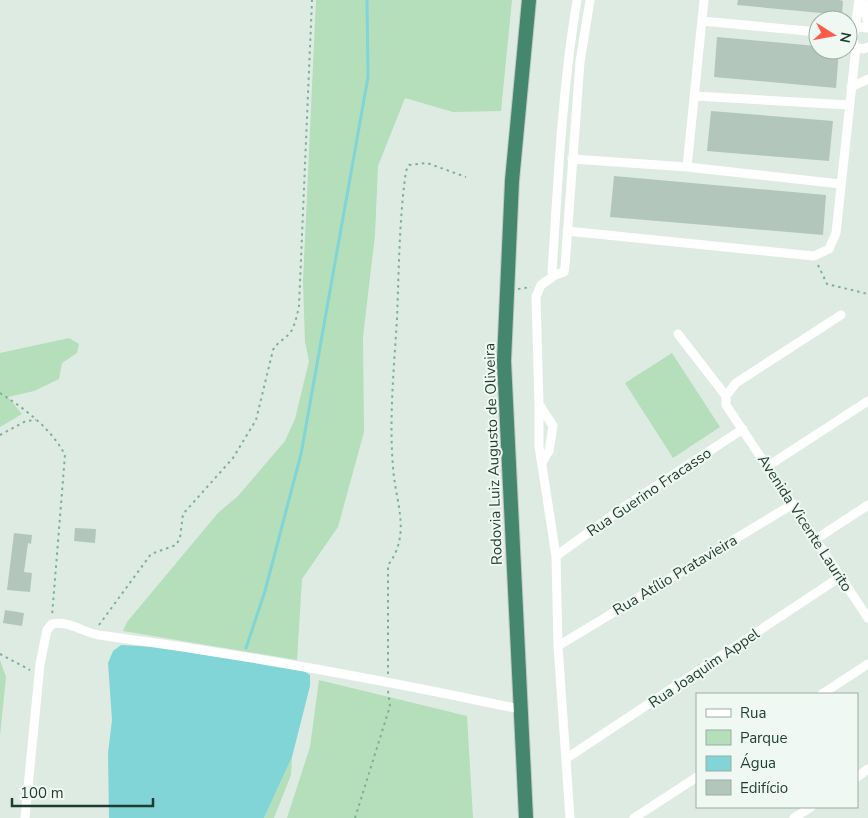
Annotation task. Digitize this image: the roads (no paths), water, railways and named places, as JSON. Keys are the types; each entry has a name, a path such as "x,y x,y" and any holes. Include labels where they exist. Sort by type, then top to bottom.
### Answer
{"highway":[{"name":"Rodovia Luiz Augusto de Oliveira","path":"526,818 519,709 504,361 512,181 529,0"}],"street":[{"path":"555,275 552,272 560,135 577,0"},
{"path":"570,818 558,646 556,556 545,493 537,419 539,404 536,297 541,284 555,275 564,272 580,62 590,0"},
{"path":"686,167 704,0"},
{"path":"861,0 868,26"},
{"path":"702,21 808,31"},
{"path":"567,231 814,256 829,249 836,232 851,86 864,49"},
{"path":"851,86 868,79"},
{"path":"695,96 849,105"},
{"path":"572,159 686,167 841,184"},
{"path":"726,396 736,382 840,315"},
{"name":"Avenida Vicente Laurito","path":"678,334 726,396 726,405 840,577 867,614"},
{"path":"768,466 868,401"},
{"path":"539,404 553,426 549,451 542,462"},
{"name":"Rua Guerino Fracasso","path":"556,556 624,506 743,429"},
{"name":"Rua Atílio Pratavieira","path":"558,646 793,504"},
{"path":"816,539 868,505"},
{"name":"Rua Joaquim Appel","path":"567,758 840,577"},
{"path":"25,818 39,677 47,630 52,624 67,624 93,634 213,650 519,709"},
{"path":"824,693 868,664"},
{"path":"634,818 696,777"},
{"path":"794,818 809,808"}],"water":[{"path":"121,645 189,649 298,667 310,675 310,686 292,757 264,818 109,818 108,753 112,720 108,663 113,651"}],"waterway":[{"path":"246,648 265,591 301,454 368,77 367,0"}]}
